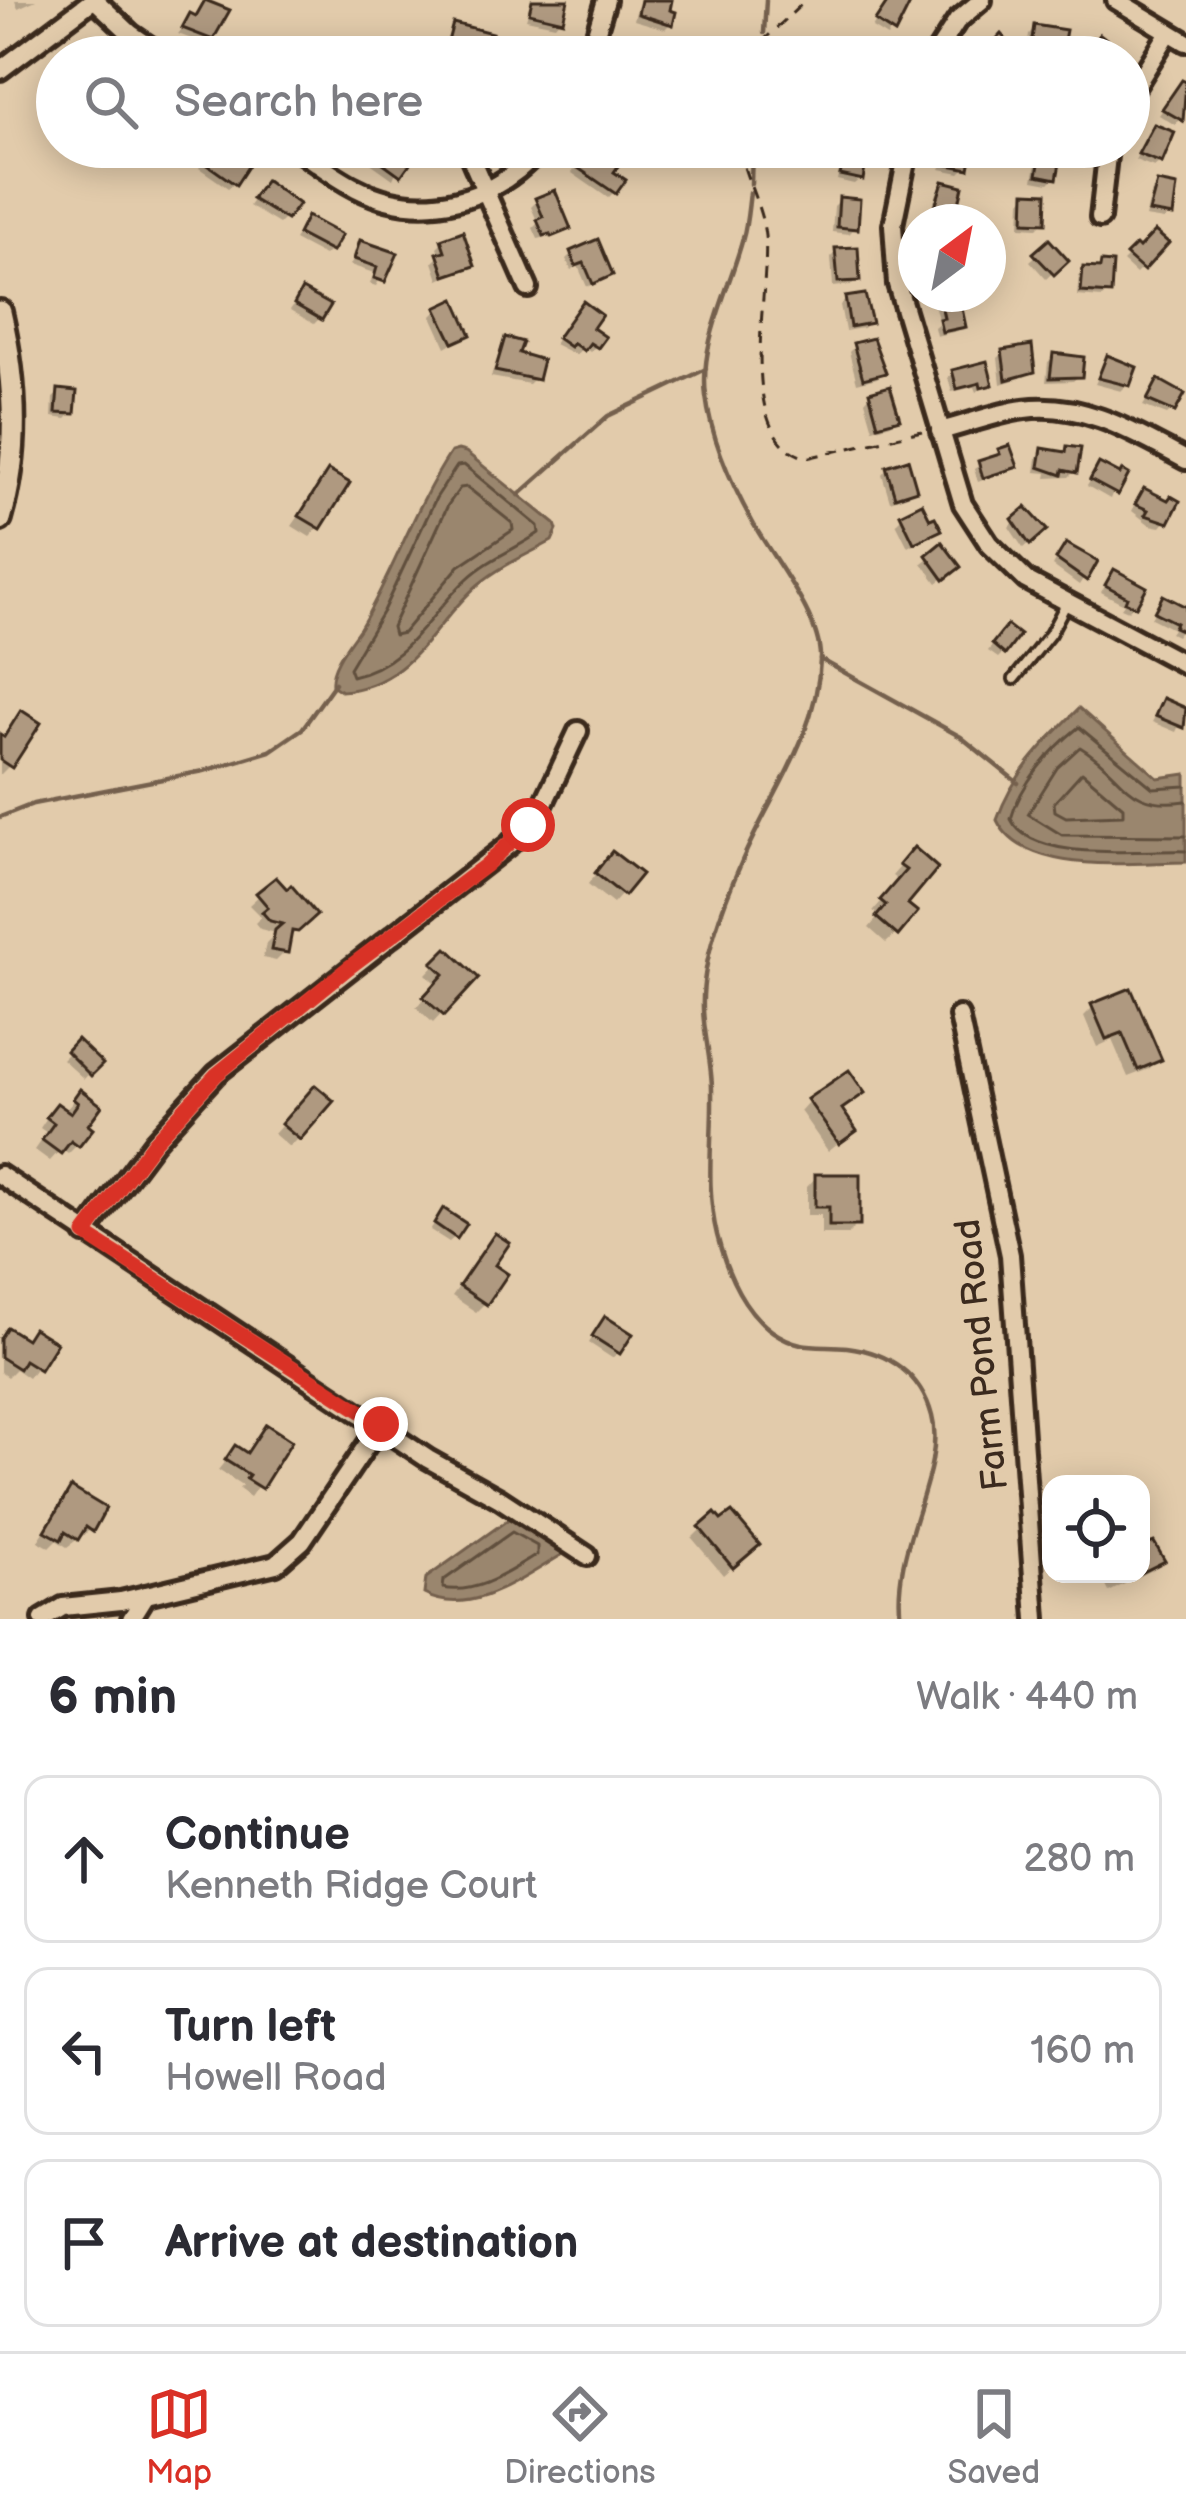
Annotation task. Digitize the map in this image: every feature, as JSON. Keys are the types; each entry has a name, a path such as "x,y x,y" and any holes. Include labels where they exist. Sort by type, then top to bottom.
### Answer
{"street":[{"path":"46,36 94,0 134,36"},
{"path":"595,36 606,0"},
{"path":"947,36 982,0"},
{"path":"1116,0 1178,37 1150,71"},
{"path":"0,70 36,43"},
{"path":"325,168 356,188 389,200 442,204 485,192 522,168"},
{"path":"475,168 528,288"},
{"path":"904,168 896,203 894,266 953,478 974,524 1026,580 1186,665"},
{"path":"1100,218 1106,168"},
{"path":"0,312 10,353 14,424 0,519"},
{"path":"940,431 1026,409 1070,410 1112,421 1186,460"},
{"path":"85,1234 202,1087 510,844 544,805 578,731"},
{"name":"Farm Pond Road","path":"959,1016 1010,1256 1036,1619"},
{"path":"0,1175 428,1459 587,1556"},
{"path":"43,1619 63,1607 256,1572 290,1555 381,1424"},
{"path":"131,1619 146,1595"}],"lane":[{"path":"1014,679 1050,634 1066,604"}],"path":[{"path":"768,36 806,0"},
{"path":"746,168 764,223 762,397 781,440 795,455 807,458 930,428 940,431"}],"water":[{"path":"458,450 555,524 552,541 479,584 419,650 386,678 341,691 332,685 337,663 372,606 438,473 451,452"},
{"path":"1079,708 1158,778 1186,774 1186,862 1110,864 1054,858 1030,851 997,820 1021,773"},
{"path":"513,1516 565,1553 515,1583 478,1598 442,1600 424,1594 426,1578"}],"building":[{"path":"205,0 230,10 215,36 182,28 190,13 196,16"},
{"path":"532,0 568,0 563,21 529,13"},
{"path":"641,0 672,0 673,25 638,14"},
{"path":"889,0 912,0 895,34 875,21"},
{"path":"453,23 492,33 491,36 449,36"},
{"path":"1034,25 1066,30 1065,36 1032,36"},
{"path":"1182,80 1186,82 1183,121 1162,109"},
{"path":"1154,124 1175,132 1162,163 1150,158"},
{"path":"212,168 247,168 236,185"},
{"path":"578,168 617,168 614,172 626,180 616,194"},
{"path":"842,168 865,168 863,180 840,175"},
{"path":"1038,168 1059,168 1057,179 1037,175"},
{"path":"266,180 299,204 287,220 252,199"},
{"path":"943,181 963,186 959,204 936,204"},
{"path":"1157,182 1177,186 1173,216 1149,212"},
{"path":"555,190 571,229 544,236 535,198"},
{"path":"1025,192 1047,193 1046,223 1024,222"},
{"path":"839,197 860,199 858,229 837,227"},
{"path":"307,216 342,235 332,252 298,234"},
{"path":"463,231 475,266 445,276 437,253 445,251 441,239"},
{"path":"1155,231 1169,243 1144,271 1126,255"},
{"path":"598,239 613,275 593,284 584,263 576,266 570,251"},
{"path":"1049,239 1069,261 1054,275 1033,253"},
{"path":"360,240 398,253 385,282 374,278 377,267 354,259"},
{"path":"858,247 860,281 838,282 835,248"},
{"path":"1101,262 1113,263 1111,294 1081,292 1083,267 1100,268"},
{"path":"302,289 331,305 322,320 294,304"},
{"path":"865,294 872,323 850,327 845,297"},
{"path":"455,299 471,335 453,343 436,308"},
{"path":"583,301 602,315 593,328 606,337 598,348 590,343 584,351 557,338"},
{"path":"943,312 963,312 966,327 942,332 939,319 944,318"},
{"path":"505,337 523,342 519,353 543,360 538,380 495,371"},
{"path":"873,338 886,373 863,379 853,343"},
{"path":"1032,345 1035,372 1006,380 1002,350"},
{"path":"1053,353 1084,357 1082,377 1050,378"},
{"path":"1107,355 1137,367 1130,386 1098,378"},
{"path":"987,361 993,385 957,389 952,370"},
{"path":"1158,379 1185,394 1175,412 1147,400"},
{"path":"890,386 900,419 878,425 869,392"},
{"path":"58,389 77,391 75,414 56,413"},
{"path":"1010,445 1018,467 983,478 978,461"},
{"path":"1067,446 1081,448 1077,473 1063,470 1062,475 1039,467 1042,448 1066,452"},
{"path":"908,459 917,490 895,497 886,466"},
{"path":"1099,463 1129,474 1118,495 1090,480"},
{"path":"328,470 350,483 321,529 299,516"},
{"path":"1144,488 1180,501 1169,523 1145,515 1148,510 1135,504"},
{"path":"922,503 942,530 914,543 900,514"},
{"path":"1026,507 1047,530 1030,545 1012,519"},
{"path":"942,542 961,567 944,580 926,555"},
{"path":"1066,543 1098,561 1087,581 1056,559"},
{"path":"1114,569 1147,587 1136,607 1105,585"},
{"path":"1163,595 1186,607 1185,632 1154,612"},
{"path":"1007,625 1020,635 1005,655 992,644"},
{"path":"1163,698 1186,708 1184,728 1155,716"},
{"path":"21,710 41,723 12,768 0,760 0,734 4,737"},
{"path":"914,847 938,868 908,904 918,912 898,936 876,917 886,905 880,900 906,870 899,865"},
{"path":"612,851 642,874 624,896 595,873"},
{"path":"276,877 287,889 291,885 317,915 298,932 292,931 288,953 271,950 275,930 282,924 270,921 262,912 268,907 256,893"},
{"path":"447,948 479,978 444,1016 423,997 444,974 432,963"},
{"path":"1131,988 1162,1060 1138,1070 1122,1033 1106,1039 1091,1004"},
{"path":"77,1039 103,1064 91,1076 66,1051"},
{"path":"849,1070 865,1093 842,1109 857,1131 839,1144 807,1099"},
{"path":"315,1085 334,1101 300,1140 281,1124"},
{"path":"80,1089 102,1106 79,1147 71,1141 61,1154 42,1140 54,1123 46,1117 57,1103 71,1113"},
{"path":"815,1174 860,1174 860,1226 829,1226 829,1207 815,1207"},
{"path":"443,1208 467,1224 457,1239 434,1223"},
{"path":"495,1233 510,1243 495,1265 508,1274 487,1305 459,1286"},
{"path":"605,1316 633,1334 620,1354 592,1336"},
{"path":"7,1327 26,1339 33,1328 57,1343 40,1370 24,1360 19,1369 0,1357 0,1338"},
{"path":"266,1424 292,1441 262,1489 225,1460 235,1445 247,1453"},
{"path":"71,1487 106,1508 93,1532 86,1527 78,1540 65,1532 61,1540 45,1531"},
{"path":"732,1512 760,1545 733,1568 699,1527 715,1513 721,1520"},
{"path":"1154,1542 1165,1561 1150,1568 1150,1544"}],"waterway":[{"path":"764,33 766,0"},
{"path":"751,168 751,184"},
{"path":"750,193 743,238 711,336 706,396 731,478 805,608 820,660 802,740 742,861 709,952 703,1009 712,1080 711,1199 717,1235 735,1286 769,1329 801,1344 876,1354 911,1377 927,1401 935,1438 903,1565 901,1619"},
{"path":"519,495 608,416 706,369"},
{"path":"820,659 961,737 1018,783"},
{"path":"0,817 33,804 204,771 270,751 302,729 335,683"}],"route":[{"path":"381,1424 85,1234 154,1142 216,1075 486,865 528,825"}]}
